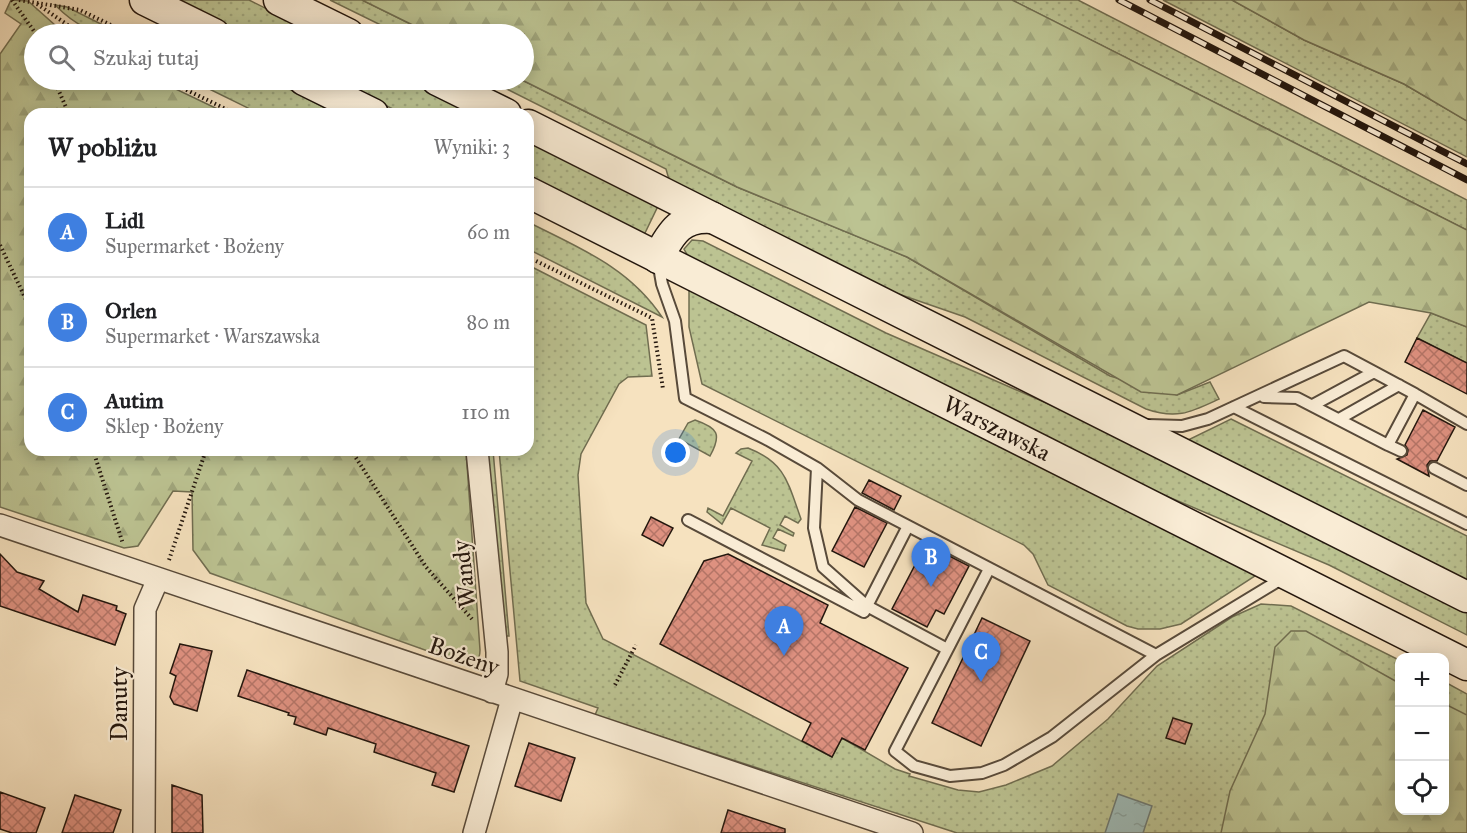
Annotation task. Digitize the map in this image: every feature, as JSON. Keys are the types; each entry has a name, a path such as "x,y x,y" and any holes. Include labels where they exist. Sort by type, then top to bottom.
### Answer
{"main road":[{"path":"145,0 194,24"},
{"path":"279,0 328,24"},
{"path":"324,90 361,108"},
{"path":"457,90 494,108"},
{"path":"534,128 1467,597"},
{"name":"Warszawska","path":"534,195 1467,664"},
{"path":"658,258 671,233 680,224 692,218 713,218"}],"street":[{"name":"Wandy","path":"478,456 497,652 492,692"},
{"name":"Bożeny","path":"0,525 912,833"},
{"name":"Danuty","path":"144,833 145,609 160,579"},
{"path":"474,833 512,699"}],"lane":[{"path":"658,258 662,284 675,321 685,398 818,468 858,500 1155,655"},
{"path":"1112,418 1143,425 1182,426 1257,398 1344,356 1467,423"},
{"path":"1313,405 1374,372"},
{"path":"1339,419 1399,385"},
{"path":"1388,445 1415,394"},
{"path":"1257,398 1297,398 1401,451"},
{"path":"1234,407 1467,524"},
{"path":"818,468 814,528 824,567 867,606 947,649"},
{"path":"1434,468 1467,485"},
{"path":"688,520 864,612 908,526"},
{"path":"989,569 895,752 914,766 950,776 982,773 1004,765 1052,737 1155,655 1278,579 1301,581"}],"path":[{"path":"12,0 29,24"},
{"path":"19,0 80,10 109,24"},
{"path":"36,3 65,24"},
{"path":"58,90 66,108"},
{"path":"189,90 225,108"},
{"path":"0,244 24,295"},
{"path":"534,260 652,318 663,389"},
{"path":"95,456 124,548"},
{"path":"160,579 204,456"},
{"path":"355,456 426,567 473,620"},
{"path":"615,685 636,645"}],"green space":[{"path":"11,0 28,1 54,24 24,24 24,90 178,90 215,108 24,108 24,456 466,456 480,650 476,662 464,664 210,573 193,550 192,492 173,491 138,546 124,548 0,507 0,54 21,24 5,13"},
{"path":"176,0 249,0 297,24 224,24"},
{"path":"330,0 362,0 411,24 379,24"},
{"path":"362,0 1012,0 1467,230 1467,327 1431,313 1369,302 1177,395 1141,392 907,257 737,187 534,86 534,24 411,24"},
{"path":"1012,0 1078,0 1467,200 1467,230"},
{"path":"1163,0 1232,0 1304,40 1404,84 1467,121 1467,157"},
{"path":"1232,0 1467,0 1467,121 1404,84 1304,40"},
{"path":"55,5 67,7 101,24 79,24"},
{"path":"534,86 737,187 907,257 1110,376 1177,395 1210,382 1219,399 1184,413 1167,414 1146,409 965,317 887,290 670,183 666,169 509,90 534,90"},
{"path":"211,90 291,90 326,108 248,108"},
{"path":"354,90 427,90 463,108 391,108"},
{"path":"534,144 658,206 644,235 534,180"},
{"path":"534,225 584,250 619,272 649,300 662,317 534,252"},
{"path":"692,240 703,241 886,333 1076,416 1467,612 1467,635 1329,565 1138,484 689,258 684,249"},
{"path":"534,268 646,325 652,376 628,377 619,384 581,454 578,475 586,603 603,639 832,757 842,738 895,769 910,774 909,776 958,790 979,792 1006,785 1052,766 1108,719 1157,666 1232,617 1261,604 1291,606 1395,658 1395,815 1449,815 1449,684 1467,694 1467,833 957,833 595,715 598,708 520,681 500,456 534,456"},
{"path":"689,288 1256,575 1181,624 1160,629 1138,629 1127,626 1048,585 1033,554 1024,545 702,384 689,327"},
{"path":"1431,313 1467,327 1467,363 1417,338"},
{"path":"1231,419 1467,536 1467,583 1186,441"},
{"path":"695,420 709,426 716,433 716,442 710,456 679,439 688,423"},
{"path":"748,448 770,460 778,468 793,495 801,519 798,523 785,516 780,525 794,533 793,536 778,529 773,538 786,545 784,551 762,545 770,528 731,508 722,524 707,512 708,508 723,516 752,461 736,453"},
{"path":"488,456 494,456 509,636 504,636"},
{"path":"1291,631 1306,631 1395,681 1395,815 1449,815 1449,706 1467,715 1467,833 1221,833 1230,791 1265,714 1275,647"}],"water":[{"path":"1118,794 1152,806 1143,833 1105,833"}],"building":[{"path":"1417,338 1467,363 1467,394 1405,362"},
{"path":"1423,410 1455,427 1437,461 1430,461 1427,465 1429,476 1397,459 1407,455 1408,450 1405,445"},
{"path":"869,480 901,496 894,510 862,493"},
{"path":"855,507 887,523 864,567 832,551"},
{"path":"651,517 673,528 663,546 642,535"},
{"path":"926,544 969,566 944,614 936,610 927,627 892,609"},
{"path":"0,554 17,572 44,581 39,589 78,612 83,595 117,606 116,610 126,614 115,645 0,606"},
{"path":"728,554 828,605 820,623 908,668 865,750 842,738 832,757 802,741 811,723 660,644 704,561"},
{"path":"982,618 1030,641 981,746 932,723"},
{"path":"180,644 212,651 197,711 174,704 170,697 176,676 170,673"},
{"path":"247,670 469,746 454,792 432,785 436,773 374,752 376,744 328,728 326,735 294,724 296,717 288,715 289,713 238,696"},
{"path":"1173,718 1192,724 1185,744 1166,738"},
{"path":"529,743 575,758 561,801 515,786"},
{"path":"172,785 202,795 203,833 172,833"},
{"path":"0,792 45,808 36,833 12,833 0,829"},
{"path":"75,795 121,810 113,833 62,833"},
{"path":"728,810 785,829 785,833 721,833"}],"railway":[{"path":"1119,0 1467,180"},
{"path":"1150,0 1467,164"}],"place":[{"name":"Orlen","path":"931,587"},
{"name":"Lidl","path":"784,656"},
{"name":"Autim","path":"981,682"}]}
